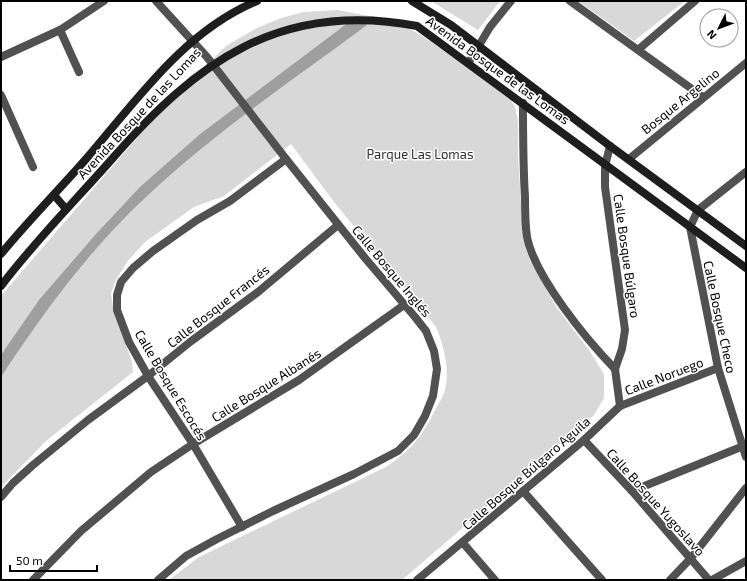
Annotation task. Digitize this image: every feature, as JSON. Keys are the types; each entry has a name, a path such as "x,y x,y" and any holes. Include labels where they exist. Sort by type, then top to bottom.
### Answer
{"street":[{"path":"1,57 60,30 104,1"},
{"name":"Calle Bosque Inglés","path":"156,1 194,41 210,54 286,159 338,225 404,305 415,316 426,331 434,351 437,369 433,396 425,416 414,435 398,451 354,474 273,511 186,556 158,580"},
{"name":"Avenida Bosque de las Lomas","path":"1,254 27,222 54,194 171,62 194,41 239,8 257,1"},
{"name":"Avenida Bosque de las Lomas","path":"412,1 433,13 479,45 610,146 746,246"},
{"path":"469,62 490,27 511,1"},
{"path":"570,1 639,49 703,97"},
{"path":"639,49 695,1"},
{"name":"Avenida Bosque de las Lomas","path":"397,15 417,26 469,62 605,166 746,268"},
{"path":"60,30 79,72"},
{"name":"Avenida Bosque de las Lomas","path":"1,285 66,209 160,104 210,54"},
{"name":"Bosque Argelino","path":"629,159 746,63"},
{"path":"1,95 33,167"},
{"path":"523,103 523,158 527,238 535,260 579,329 614,369 620,406"},
{"name":"Calle Bosque Búlgaro","path":"610,146 605,166 605,187 625,330 622,349 614,369"},
{"name":"Calle Bosque Escocés","path":"242,527 193,444 148,376 129,342 117,310 117,295 121,282 133,268 153,251 197,220 230,201 286,159"},
{"path":"690,227 698,210 746,172"},
{"path":"54,194 66,209"},
{"name":"Calle Bosque Francés","path":"1,497 13,483 69,435 258,292 338,225"},
{"name":"Calle Bosque Checo","path":"690,227 718,368 741,447 746,457"},
{"name":"Calle Bosque Albanés","path":"33,580 81,530 151,472 193,444 299,380 404,305"},
{"name":"Calle Noruego","path":"620,406 718,368"},
{"name":"Calle Bosque Búlgaro Aguila","path":"417,580 463,544 584,440 620,406"},
{"name":"Calle Bosque Yugoslavo","path":"584,440 632,491 711,580"},
{"path":"632,491 741,447"},
{"path":"670,580 691,558 746,488"},
{"path":"523,491 602,580"},
{"path":"463,544 495,580"},
{"path":"711,580 746,561"}],"green space":[{"path":"431,1 500,1 478,30"},
{"path":"578,1 685,1 634,41"},
{"name":"Parque Las Lomas","path":"337,10 392,20 421,35 509,97 515,107 518,121 518,155 523,237 530,261 557,308 589,350 604,374 604,398 594,415 402,580 169,580 199,557 386,467 402,455 419,437 444,393 447,376 446,359 442,342 436,327 334,202 291,144 224,196 194,207 145,242 127,262 116,280 111,293 113,308 132,362 133,372 46,441 1,487 1,296 167,103 226,46 257,28 281,18 304,12"}],"shaded area":[{"path":"357,16 367,25 225,129 171,174 124,218 86,261 50,306 1,377 1,355 39,300 96,234 140,187 199,135"}]}
